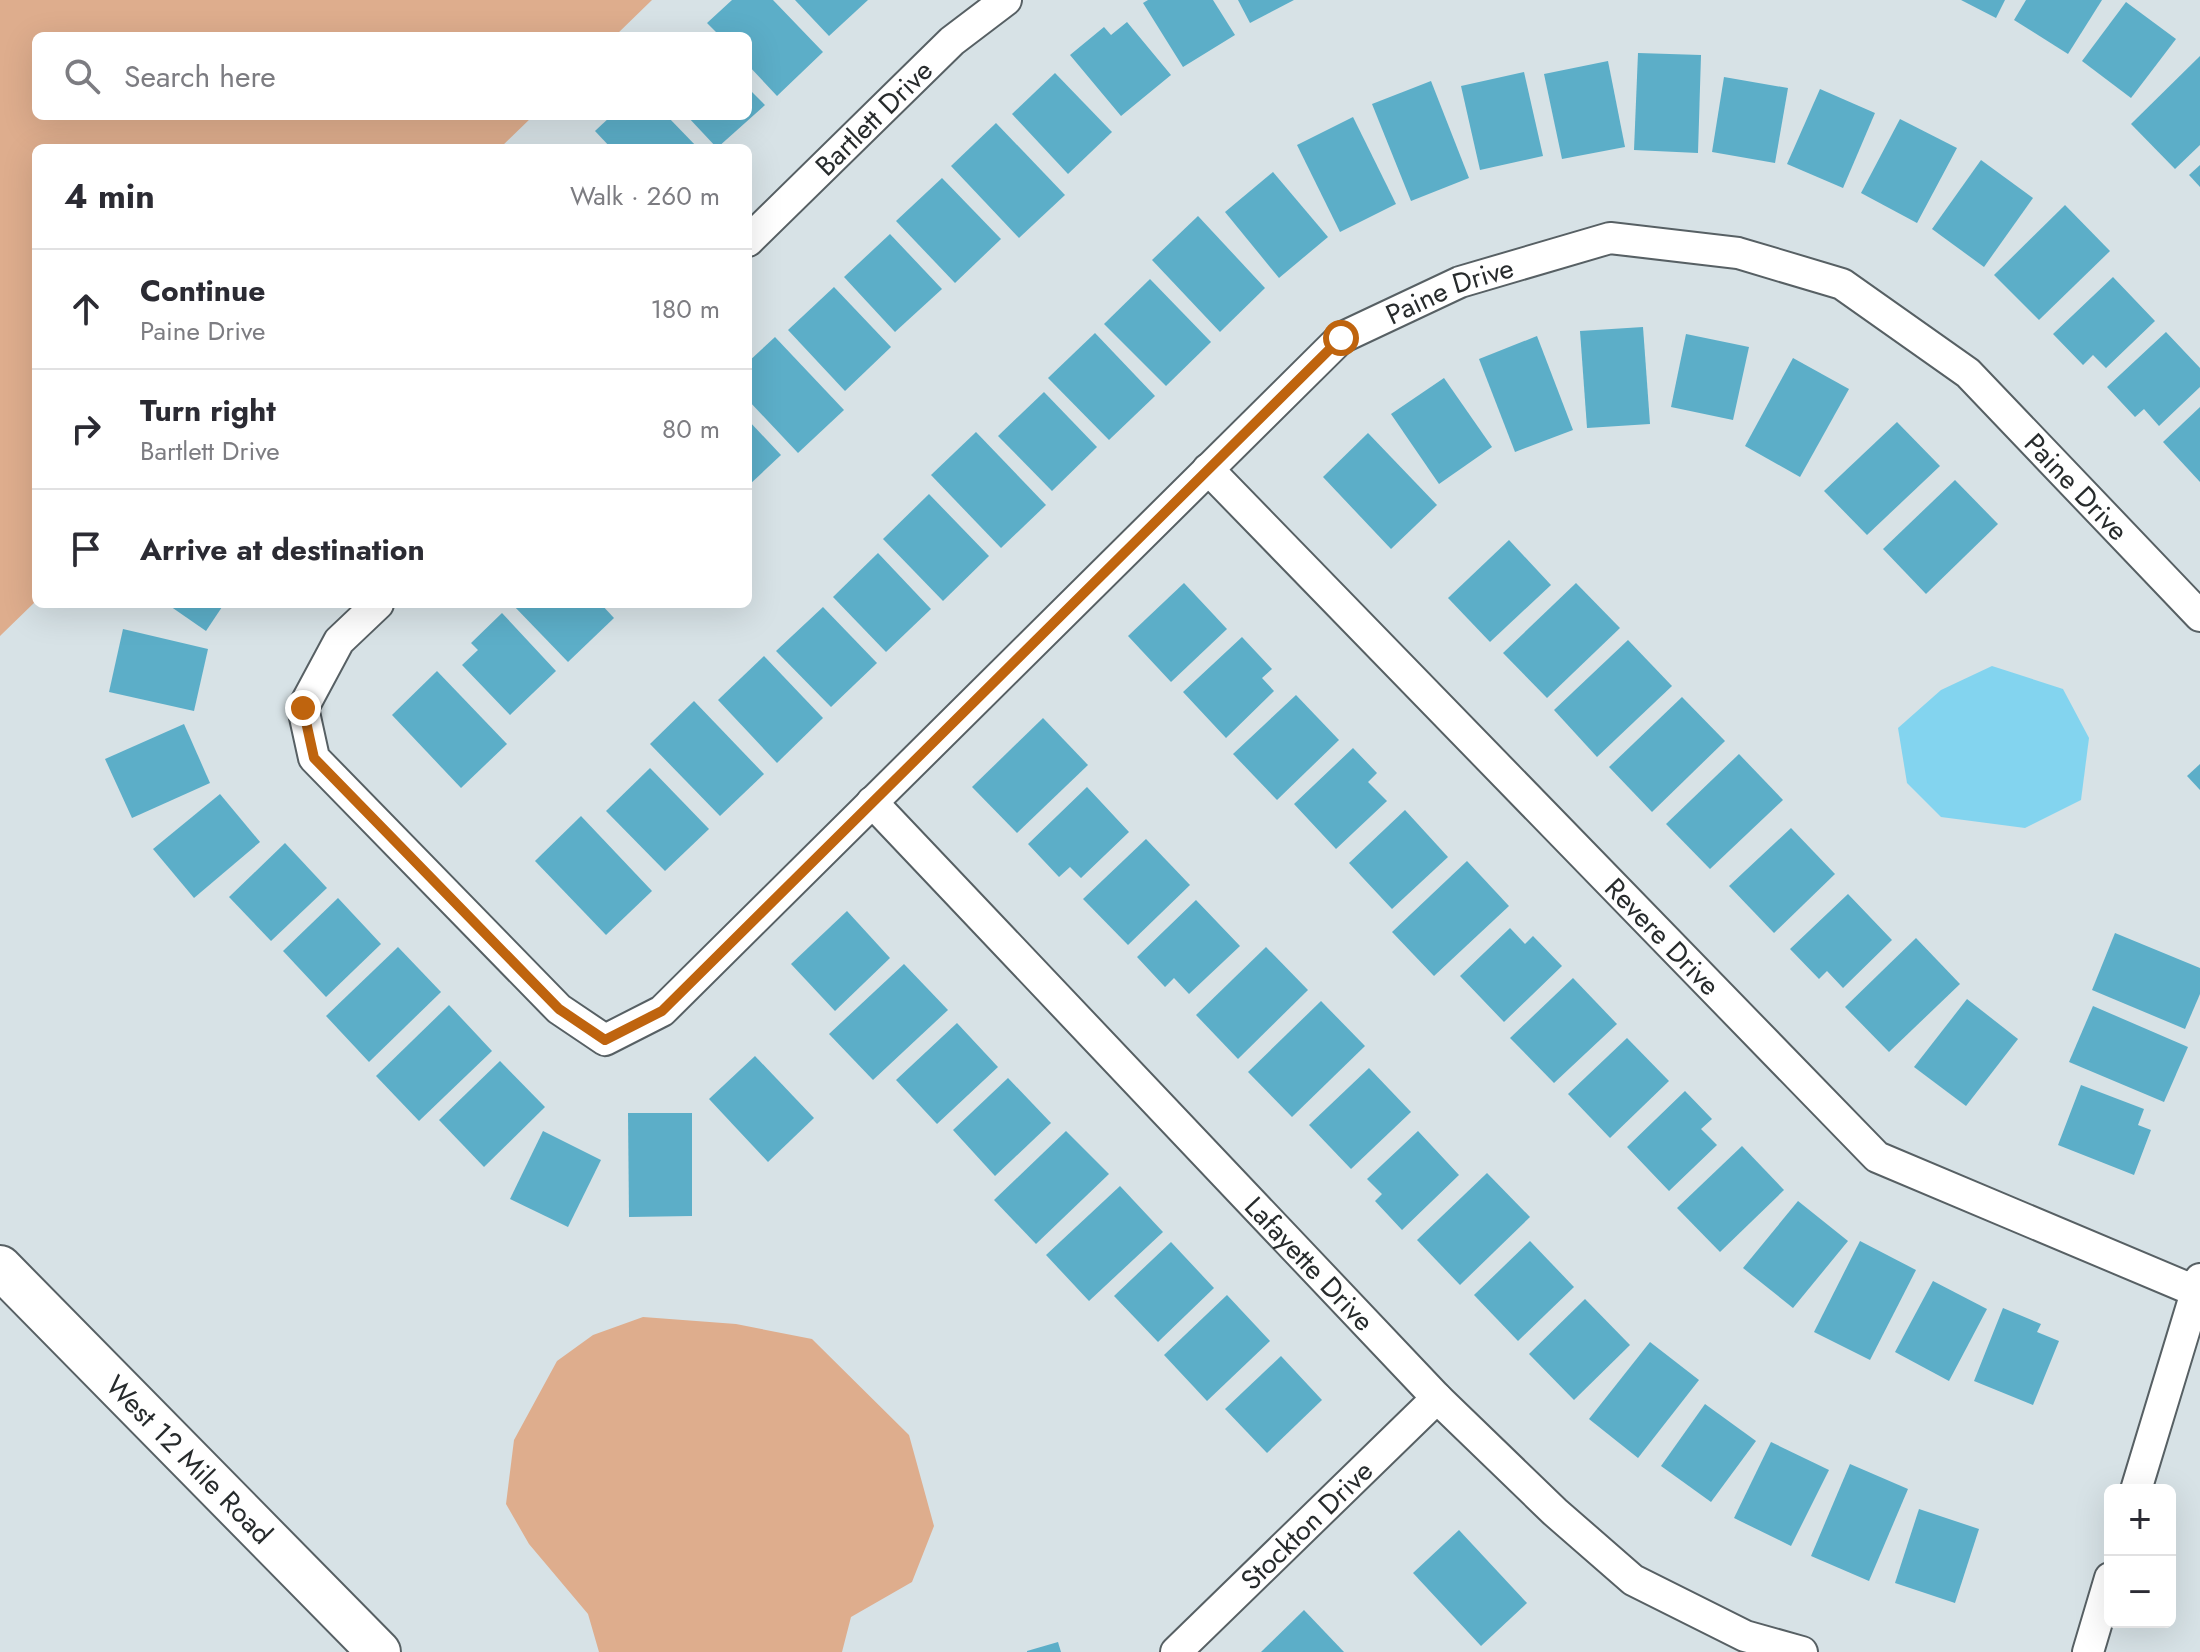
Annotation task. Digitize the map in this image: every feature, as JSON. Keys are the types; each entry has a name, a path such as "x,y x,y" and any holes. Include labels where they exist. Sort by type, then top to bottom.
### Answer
{"main road":[{"name":"West 12 Mile Road","path":"0,1267 379,1652"}],"street":[{"name":"Bartlett Drive","path":"752,237 952,41 1006,0"},
{"name":"Paine Drive","path":"374,608 339,641 303,708 314,758 559,1009 605,1040 662,1011 1341,338 1460,282 1610,238 1738,253 1842,284 1968,373 2200,616"},
{"name":"Revere Drive","path":"1208,469 1877,1157 2198,1288"},
{"name":"Lafayette Drive","path":"872,802 1437,1398 1555,1512 1633,1580 1745,1636 1802,1652"},
{"path":"2138,1484 2198,1288"},
{"name":"Stockton Drive","path":"1176,1652 1437,1398"},
{"path":"2088,1652 2104,1598"}],"shaded area":[{"path":"0,0 652,0 619,32 32,32 32,120 529,120 504,144 32,144 32,605 0,636"},
{"path":"643,1317 736,1324 812,1339 909,1435 934,1526 912,1582 851,1617 842,1652 599,1652 588,1614 529,1544 506,1504 514,1440 557,1361 593,1335"}],"water":[{"path":"1992,666 2063,689 2089,738 2081,800 2025,828 1941,817 1907,783 1898,728 1941,690"}],"building":[{"path":"732,0 773,0 823,52 777,96 752,69 752,32 716,32 707,23"},
{"path":"795,0 868,0 829,36"},
{"path":"1148,0 1213,0 1235,35 1183,67 1143,3"},
{"path":"1238,0 1294,0 1250,23"},
{"path":"1961,0 2005,0 1996,18"},
{"path":"2026,0 2102,0 2068,54 2014,20"},
{"path":"2126,2 2176,39 2131,98 2082,61"},
{"path":"1127,22 1171,75 1121,116 1070,55 1104,27 1111,35"},
{"path":"1638,53 1701,55 1698,153 1634,150"},
{"path":"2200,56 2200,145 2175,169 2131,124"},
{"path":"1608,61 1625,147 1562,159 1544,74"},
{"path":"1524,72 1543,156 1480,170 1461,86"},
{"path":"1055,73 1112,132 1068,174 1012,114"},
{"path":"1724,77 1788,88 1775,163 1712,152"},
{"path":"1431,81 1469,178 1411,201 1372,104"},
{"path":"1820,89 1875,113 1843,188 1787,164"},
{"path":"752,92 765,105 752,117"},
{"path":"1353,117 1396,204 1340,232 1297,145"},
{"path":"1900,119 1957,148 1917,223 1861,193"},
{"path":"607,120 671,120 694,144 607,144 595,131"},
{"path":"691,120 748,120 721,144 713,144"},
{"path":"996,123 1065,195 1019,238 951,166"},
{"path":"1981,160 2033,198 1984,267 1932,229"},
{"path":"2200,165 2200,187 2189,175"},
{"path":"1273,172 1328,237 1279,278 1225,212"},
{"path":"942,178 1001,239 955,283 896,221"},
{"path":"2065,205 2110,251 2039,320 1994,275"},
{"path":"1198,216 1265,288 1220,332 1152,260"},
{"path":"890,234 942,289 895,332 844,277"},
{"path":"2113,277 2155,321 2106,368 2093,355 2083,365 2053,334"},
{"path":"1150,279 1211,342 1166,386 1104,324"},
{"path":"834,287 891,347 845,391 788,330"},
{"path":"1643,327 1650,424 1587,428 1580,331"},
{"path":"2166,332 2200,368 2200,387 2159,426 2144,409 2135,417 2107,387"},
{"path":"1095,333 1155,396 1109,440 1048,378"},
{"path":"1686,334 1749,347 1733,420 1671,407"},
{"path":"1537,336 1573,430 1515,452 1479,359"},
{"path":"775,337 844,410 798,453 752,404 752,358"},
{"path":"1793,358 1849,389 1800,477 1745,446"},
{"path":"1444,378 1492,447 1439,484 1391,414"},
{"path":"1044,392 1097,447 1052,491 998,436"},
{"path":"2200,407 2200,482 2163,442"},
{"path":"1897,422 1940,466 1867,535 1824,491"},
{"path":"752,424 781,455 752,482"},
{"path":"976,432 1046,505 1001,548 931,475"},
{"path":"1368,433 1437,505 1391,549 1323,477"},
{"path":"1955,480 1998,524 1926,594 1883,549"},
{"path":"929,494 989,556 943,601 883,539"},
{"path":"1509,540 1551,585 1490,642 1448,598"},
{"path":"878,553 931,609 886,652 833,597"},
{"path":"1184,583 1227,629 1171,682 1128,636"},
{"path":"1576,583 1620,628 1547,698 1503,653"},
{"path":"823,607 877,663 831,707 776,651"},
{"path":"173,608 221,608 206,631"},
{"path":"516,608 605,608 614,618 568,662"},
{"path":"502,613 556,671 510,715 462,665 478,650 471,643"},
{"path":"123,629 208,649 194,711 109,692"},
{"path":"1242,637 1272,669 1262,678 1274,691 1226,738 1183,692"},
{"path":"1628,640 1672,686 1597,757 1554,710"},
{"path":"764,656 823,718 777,763 718,700"},
{"path":"437,671 507,744 461,788 392,715"},
{"path":"1296,695 1339,740 1277,800 1233,754"},
{"path":"1682,697 1725,741 1652,812 1609,767"},
{"path":"694,701 764,774 720,816 650,744"},
{"path":"1043,718 1088,765 1017,833 972,787"},
{"path":"184,724 210,783 132,818 105,759"},
{"path":"1353,748 1377,773 1368,782 1387,801 1336,849 1294,804"},
{"path":"1739,754 1783,800 1710,869 1666,824"},
{"path":"2200,764 2200,790 2187,776"},
{"path":"650,768 709,829 665,871 606,811"},
{"path":"1087,787 1129,832 1081,878 1070,867 1059,877 1028,844"},
{"path":"220,794 260,842 194,898 153,849"},
{"path":"1405,810 1448,857 1392,909 1349,863"},
{"path":"581,816 652,891 606,935 535,861"},
{"path":"1791,828 1835,874 1774,933 1729,886"},
{"path":"1146,839 1190,885 1128,945 1083,899"},
{"path":"285,843 327,888 271,941 229,897"},
{"path":"1467,861 1509,906 1434,976 1392,932"},
{"path":"1848,894 1892,940 1843,988 1827,971 1819,979 1790,949"},
{"path":"338,898 381,944 326,997 283,951"},
{"path":"1196,900 1240,946 1189,994 1174,978 1165,987 1137,957"},
{"path":"847,911 890,958 835,1011 791,964"},
{"path":"1510,928 1525,944 1533,936 1562,966 1504,1022 1460,976"},
{"path":"2115,933 2200,968 2200,994 2185,1029 2092,990"},
{"path":"1916,938 1960,984 1889,1052 1845,1007"},
{"path":"398,947 441,992 369,1062 326,1016"},
{"path":"1266,947 1308,990 1238,1059 1196,1015"},
{"path":"904,964 948,1010 873,1080 829,1034"},
{"path":"1573,978 1617,1024 1554,1083 1510,1038"},
{"path":"1967,999 2018,1039 1966,1106 1914,1067"},
{"path":"1321,1001 1365,1046 1292,1117 1248,1072"},
{"path":"449,1005 492,1051 419,1121 376,1076"},
{"path":"2093,1006 2188,1047 2164,1102 2069,1062"},
{"path":"957,1023 998,1067 937,1124 896,1080"},
{"path":"1627,1038 1669,1081 1610,1138 1568,1094"},
{"path":"755,1056 814,1118 768,1162 709,1099"},
{"path":"500,1061 545,1107 484,1167 439,1120"},
{"path":"1369,1068 1411,1112 1351,1169 1309,1125"},
{"path":"1008,1078 1051,1123 995,1176 953,1130"},
{"path":"2081,1085 2144,1109 2138,1125 2151,1130 2134,1175 2058,1145"},
{"path":"1685,1091 1712,1119 1701,1129 1717,1145 1669,1191 1627,1147"},
{"path":"628,1113 692,1113 692,1216 629,1217"},
{"path":"543,1131 601,1160 568,1227 510,1199"},
{"path":"1066,1131 1109,1174 1036,1244 994,1200"},
{"path":"1418,1131 1459,1175 1402,1230 1375,1201 1382,1194 1367,1179"},
{"path":"1742,1146 1784,1190 1720,1252 1677,1208"},
{"path":"1487,1173 1530,1217 1460,1285 1417,1240"},
{"path":"1120,1186 1163,1232 1089,1301 1046,1255"},
{"path":"1798,1201 1848,1241 1793,1308 1743,1268"},
{"path":"1530,1241 1574,1287 1518,1341 1474,1295"},
{"path":"1860,1241 1916,1270 1870,1360 1814,1332"},
{"path":"1171,1242 1214,1288 1158,1342 1114,1296"},
{"path":"1933,1281 1987,1309 1949,1381 1895,1352"},
{"path":"1227,1295 1270,1341 1207,1401 1164,1355"},
{"path":"1585,1299 1630,1345 1574,1400 1529,1354"},
{"path":"2003,1308 2041,1324 2037,1332 2059,1341 2033,1405 1974,1381"},
{"path":"1650,1342 1699,1380 1638,1458 1589,1419"},
{"path":"1281,1356 1322,1400 1267,1453 1225,1409"},
{"path":"1705,1404 1756,1441 1711,1502 1661,1466"},
{"path":"1771,1442 1829,1470 1791,1546 1734,1518"},
{"path":"1850,1464 1908,1489 1869,1581 1811,1556"},
{"path":"1919,1509 1979,1529 1955,1603 1895,1583"},
{"path":"1459,1530 1527,1603 1481,1646 1413,1573"},
{"path":"1304,1610 1344,1652 1261,1652"},
{"path":"1058,1642 1061,1652 1027,1652 1027,1651"}],"route":[{"path":"303,708 314,758 559,1009 605,1040 662,1011 1341,338"}]}
